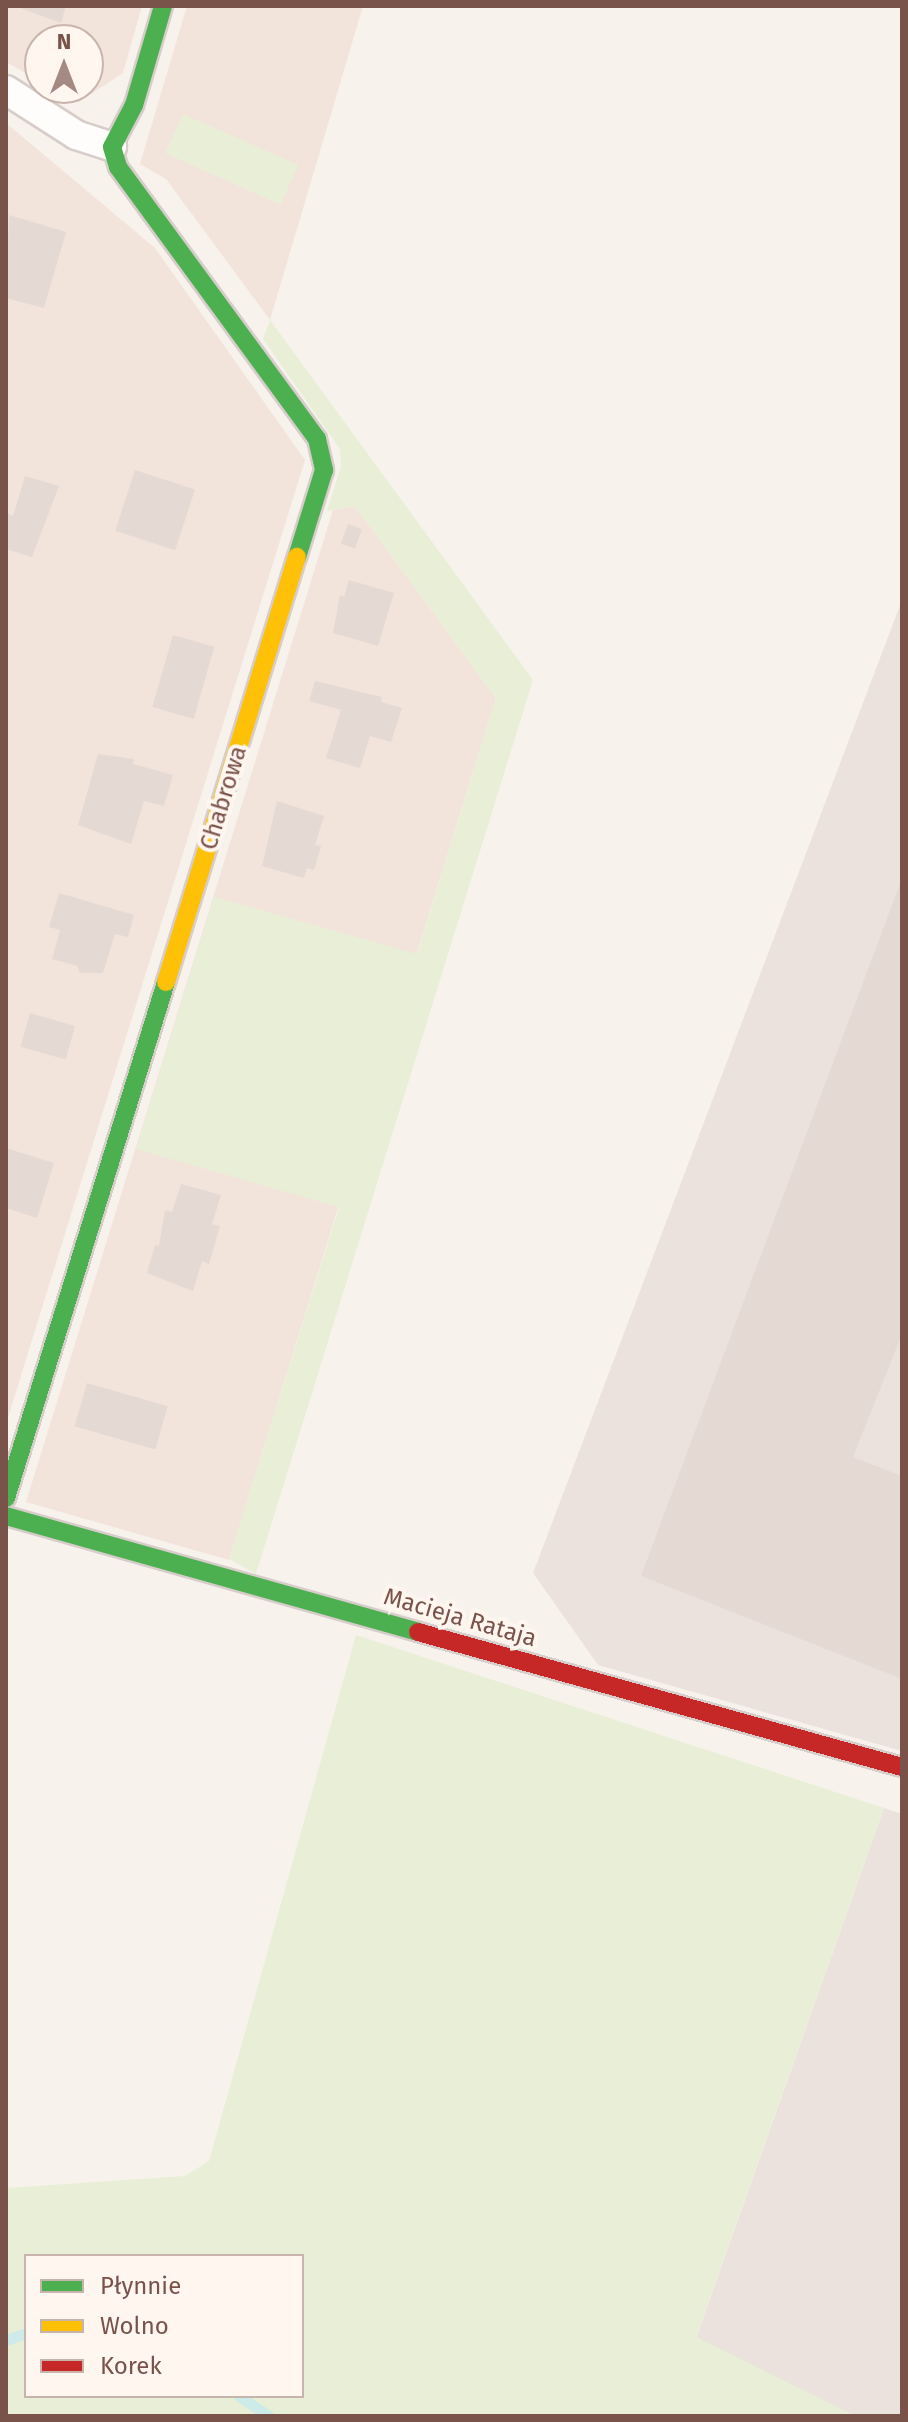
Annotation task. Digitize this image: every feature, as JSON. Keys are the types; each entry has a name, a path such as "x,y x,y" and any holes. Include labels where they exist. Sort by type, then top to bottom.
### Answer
{"street":[{"path":"6,90 76,135 112,147 134,105 163,6"},
{"name":"Chabrowa","path":"6,1498 324,470 317,439 130,184 112,147"},
{"name":"Macieja Rataja","path":"6,1516 902,1767"}],"shaded area":[{"path":"6,6 142,6 123,73 104,86 104,24 24,24 24,72 6,62"},
{"path":"187,6 363,6 270,320 166,179 140,164"},
{"path":"6,123 155,248 305,460 6,1424"},
{"path":"355,506 496,698 229,1560 26,1502 333,510"},
{"path":"902,600 902,1751 598,1665 533,1573"},
{"path":"884,1808 902,1814 902,2416 855,2416 696,2338"}],"green space":[{"path":"183,114 298,165 281,205 166,153"},
{"path":"270,320 533,680 256,1574 229,1559 339,1207 136,1149 214,897 417,954 496,698 355,506 327,511 341,466 340,449 263,339"},
{"path":"356,1635 884,1808 696,2337 855,2416 6,2416 6,2188 185,2176 209,2161"}],"building":[{"path":"15,6 66,6 61,23"},
{"path":"9,215 66,232 44,308 6,298"},
{"path":"135,470 195,489 175,550 115,531"},
{"path":"25,476 59,486 32,557 6,549 6,513 13,516"},
{"path":"348,524 362,529 355,549 341,544"},
{"path":"349,580 394,593 378,646 333,633 340,595 344,597"},
{"path":"173,635 214,647 194,719 152,707"},
{"path":"315,681 382,697 381,702 402,708 391,742 370,736 360,768 326,758 341,710 309,701"},
{"path":"98,754 134,759 133,764 173,775 164,806 144,801 131,844 78,825"},
{"path":"277,801 324,816 315,845 321,846 314,870 307,868 304,878 262,866"},
{"path":"902,878 902,1334 853,1457 902,1476 902,1679 641,1576"},
{"path":"59,893 134,915 128,937 115,934 103,973 80,973 77,966 52,959 60,930 49,927"},
{"path":"30,1013 75,1026 66,1060 20,1047"},
{"path":"6,1148 54,1163 37,1218 6,1208"},
{"path":"181,1184 221,1195 212,1224 220,1226 209,1264 202,1261 193,1291 147,1273 155,1245 159,1246 165,1210 172,1212"},
{"path":"87,1383 168,1406 155,1449 75,1426"}],"waterway":[{"path":"6,2340 24,2334"},
{"path":"242,2398 269,2416"}],"traffic: fast":[{"path":"163,6 134,105 112,147 118,167 317,439 324,470 297,557"},
{"path":"6,1498 166,982"},
{"path":"6,1516 418,1632"}],"traffic: slow":[{"path":"166,982 297,557"}],"traffic: jam":[{"path":"418,1632 902,1767"}]}
